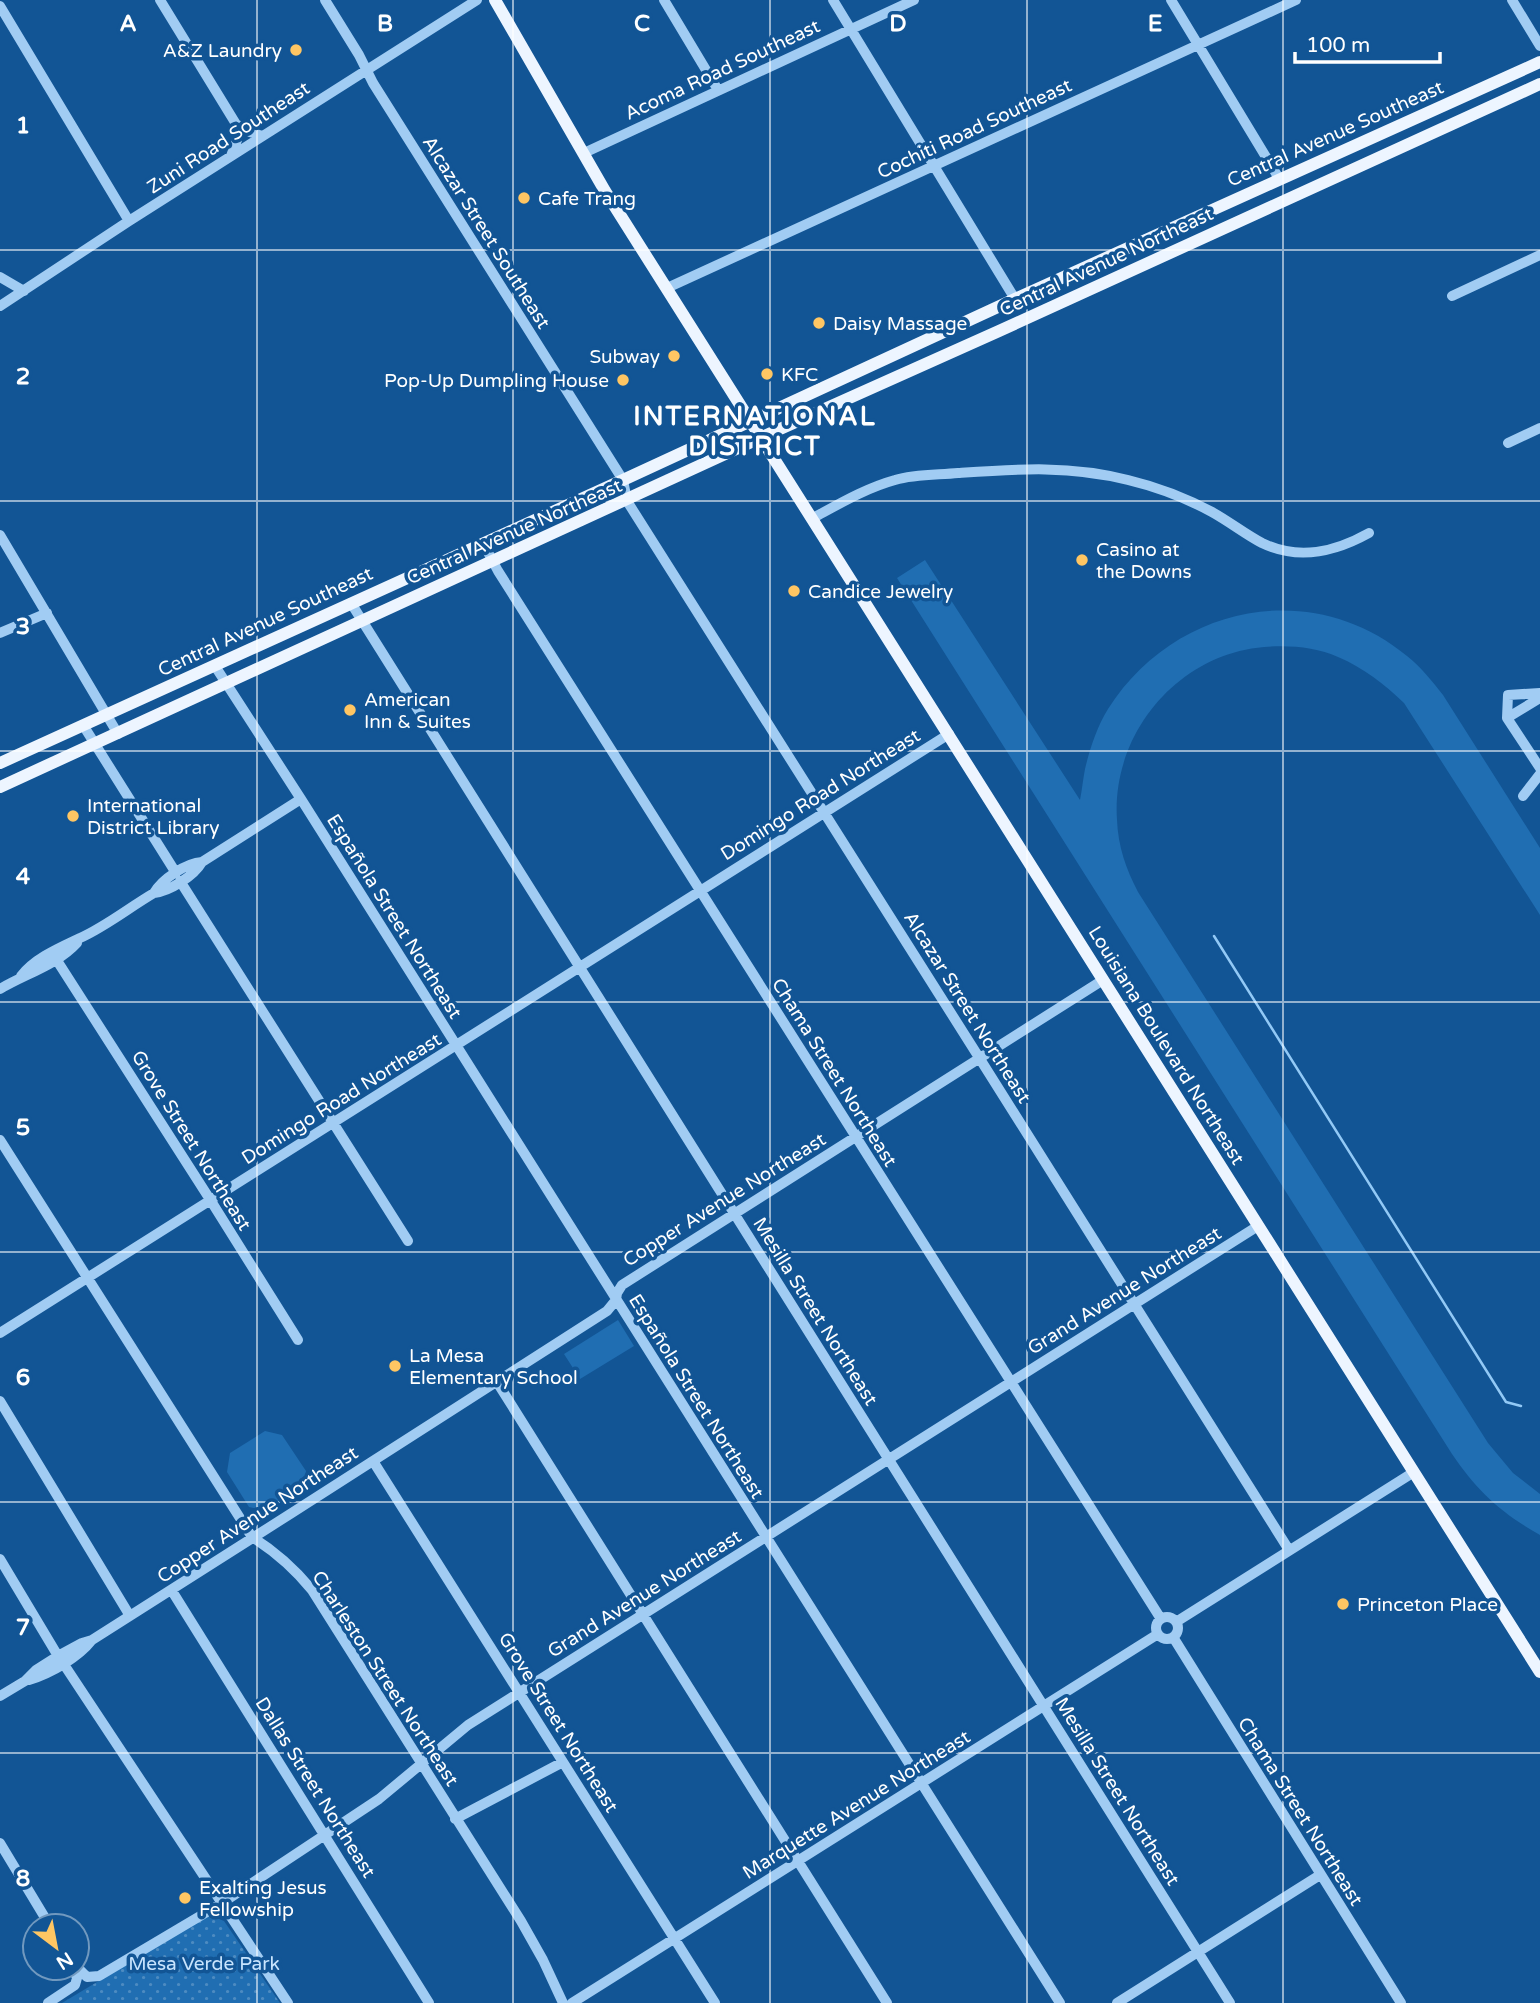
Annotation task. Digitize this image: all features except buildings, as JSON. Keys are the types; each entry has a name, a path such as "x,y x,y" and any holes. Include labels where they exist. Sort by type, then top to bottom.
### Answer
{"main road":[{"name":"Louisiana Boulevard Northeast","path":"495,0 667,288 1540,1672"},
{"name":"Central Avenue Southeast","path":"0,763 1540,61"},
{"name":"Central Avenue Northeast","path":"0,787 1540,84"}],"street":[{"path":"160,0 236,124 237,140 231,156"},
{"name":"Alcazar Street Southeast","path":"325,0 623,480"},
{"name":"Zuni Road Southeast","path":"0,306 477,0"},
{"path":"664,0 718,90"},
{"path":"833,0 1015,299"},
{"name":"Acoma Road Southeast","path":"584,153 914,0"},
{"path":"1171,0 1280,180"},
{"name":"Cochiti Road Southeast","path":"667,288 1296,0"},
{"path":"1512,0 1540,46"},
{"path":"0,6 130,221"},
{"path":"236,124 262,136"},
{"path":"1452,296 1540,255"},
{"path":"0,277 23,290"},
{"path":"1508,443 1540,428"},
{"path":"813,518 886,483 903,478 1057,468 1109,475 1148,486 1209,511 1261,542 1290,552 1333,550 1369,533"},
{"name":"Alcazar Street Northeast","path":"623,480 627,501 1289,1550"},
{"path":"0,535 118,734"},
{"name":"Chama Street Northeast","path":"483,543 699,891 1161,1619"},
{"name":"Mesilla Street Northeast","path":"351,603 1230,2003"},
{"path":"0,633 47,612"},
{"name":"Española Street Northeast","path":"215,666 1060,2003"},
{"path":"1540,695 1508,695 1507,718 1540,768"},
{"path":"1507,718 1540,695"},
{"path":"83,725 408,1241"},
{"name":"Domingo Road Northeast","path":"0,1333 949,734"},
{"path":"1523,796 1540,774"},
{"path":"21,976 27,968 51,952 80,938 154,893 158,886 178,877 193,863 202,862 301,799"},
{"path":"0,989 56,959 80,938"},
{"name":"Grove Street Northeast","path":"56,959 298,1340"},
{"name":"Copper Avenue Northeast","path":"0,1696 25,1681 36,1670 60,1660 82,1643 93,1640 172,1591 252,1537 607,1311 616,1300 622,1285 1103,980"},
{"name":"Charleston Street Northeast","path":"0,1140 252,1537 297,1571 312,1590 521,1920 563,2003"},
{"name":"Grand Avenue Northeast","path":"91,1977 99,1976 222,1903 379,1799 468,1725 1258,1226"},
{"path":"497,1382 887,2003"},
{"path":"0,1401 130,1616"},
{"name":"Grove Street Northeast","path":"373,1461 715,2003"},
{"path":"1176,1622 1414,1472"},
{"path":"0,1559 60,1660 288,2003"},
{"name":"Dallas Street Northeast","path":"172,1591 429,2003"},
{"path":"1167,1617 1176,1622 1177,1632 1173,1637 1163,1638 1158,1634 1156,1624 1161,1619 1167,1617"},
{"name":"Marquette Avenue Northeast","path":"572,2003 1158,1634"},
{"name":"Chama Street Northeast","path":"1173,1637 1401,2003"},
{"path":"456,1819 563,1762"},
{"path":"0,1843 42,1912"},
{"path":"1117,2003 1320,1875"},
{"path":"48,2003 72,1989 77,1982"}],"green space":[{"path":"925,560 1080,800 1085,769 1097,730 1108,709 1136,674 1169,646 1206,626 1246,614 1287,610 1329,616 1369,631 1417,665 1443,695 1540,848 1540,915 1404,703 1381,683 1347,661 1321,651 1302,648 1264,647 1233,653 1204,665 1178,682 1156,704 1138,729 1125,758 1118,788 1119,839 1126,866 1138,892 1488,1443 1513,1473 1540,1494 1540,1535 1491,1500 1452,1454 897,578"},
{"path":"618,1320 634,1346 580,1379 564,1354"},
{"path":"265,1431 282,1435 306,1471 302,1489 267,1511 249,1507 227,1472 230,1453"},
{"name":"Mesa Verde Park","path":"209,1915 224,1921 280,2003 62,2003"}],"waterway":[{"path":"1214,936 1506,1402 1521,1406"}],"place":[{"name":"A&Z Laundry","path":"296,50"},
{"name":"Cafe Trang","path":"524,198"},
{"name":"Daisy Massage","path":"819,323"},
{"name":"Subway","path":"674,356"},
{"name":"KFC","path":"767,374"},
{"name":"Pop-Up Dumpling House","path":"623,380"},
{"name":"Casino at the Downs","path":"1082,560"},
{"name":"Candice Jewelry","path":"794,591"},
{"name":"American Inn & Suites","path":"350,710"},
{"name":"International District Library","path":"73,816"},
{"name":"La Mesa Elementary School","path":"395,1366"},
{"name":"Princeton Place","path":"1343,1604"},
{"name":"Exalting Jesus Fellowship","path":"185,1898"}],"district":[{"name":"INTERNATIONAL DISTRICT","path":"755,431"}]}
